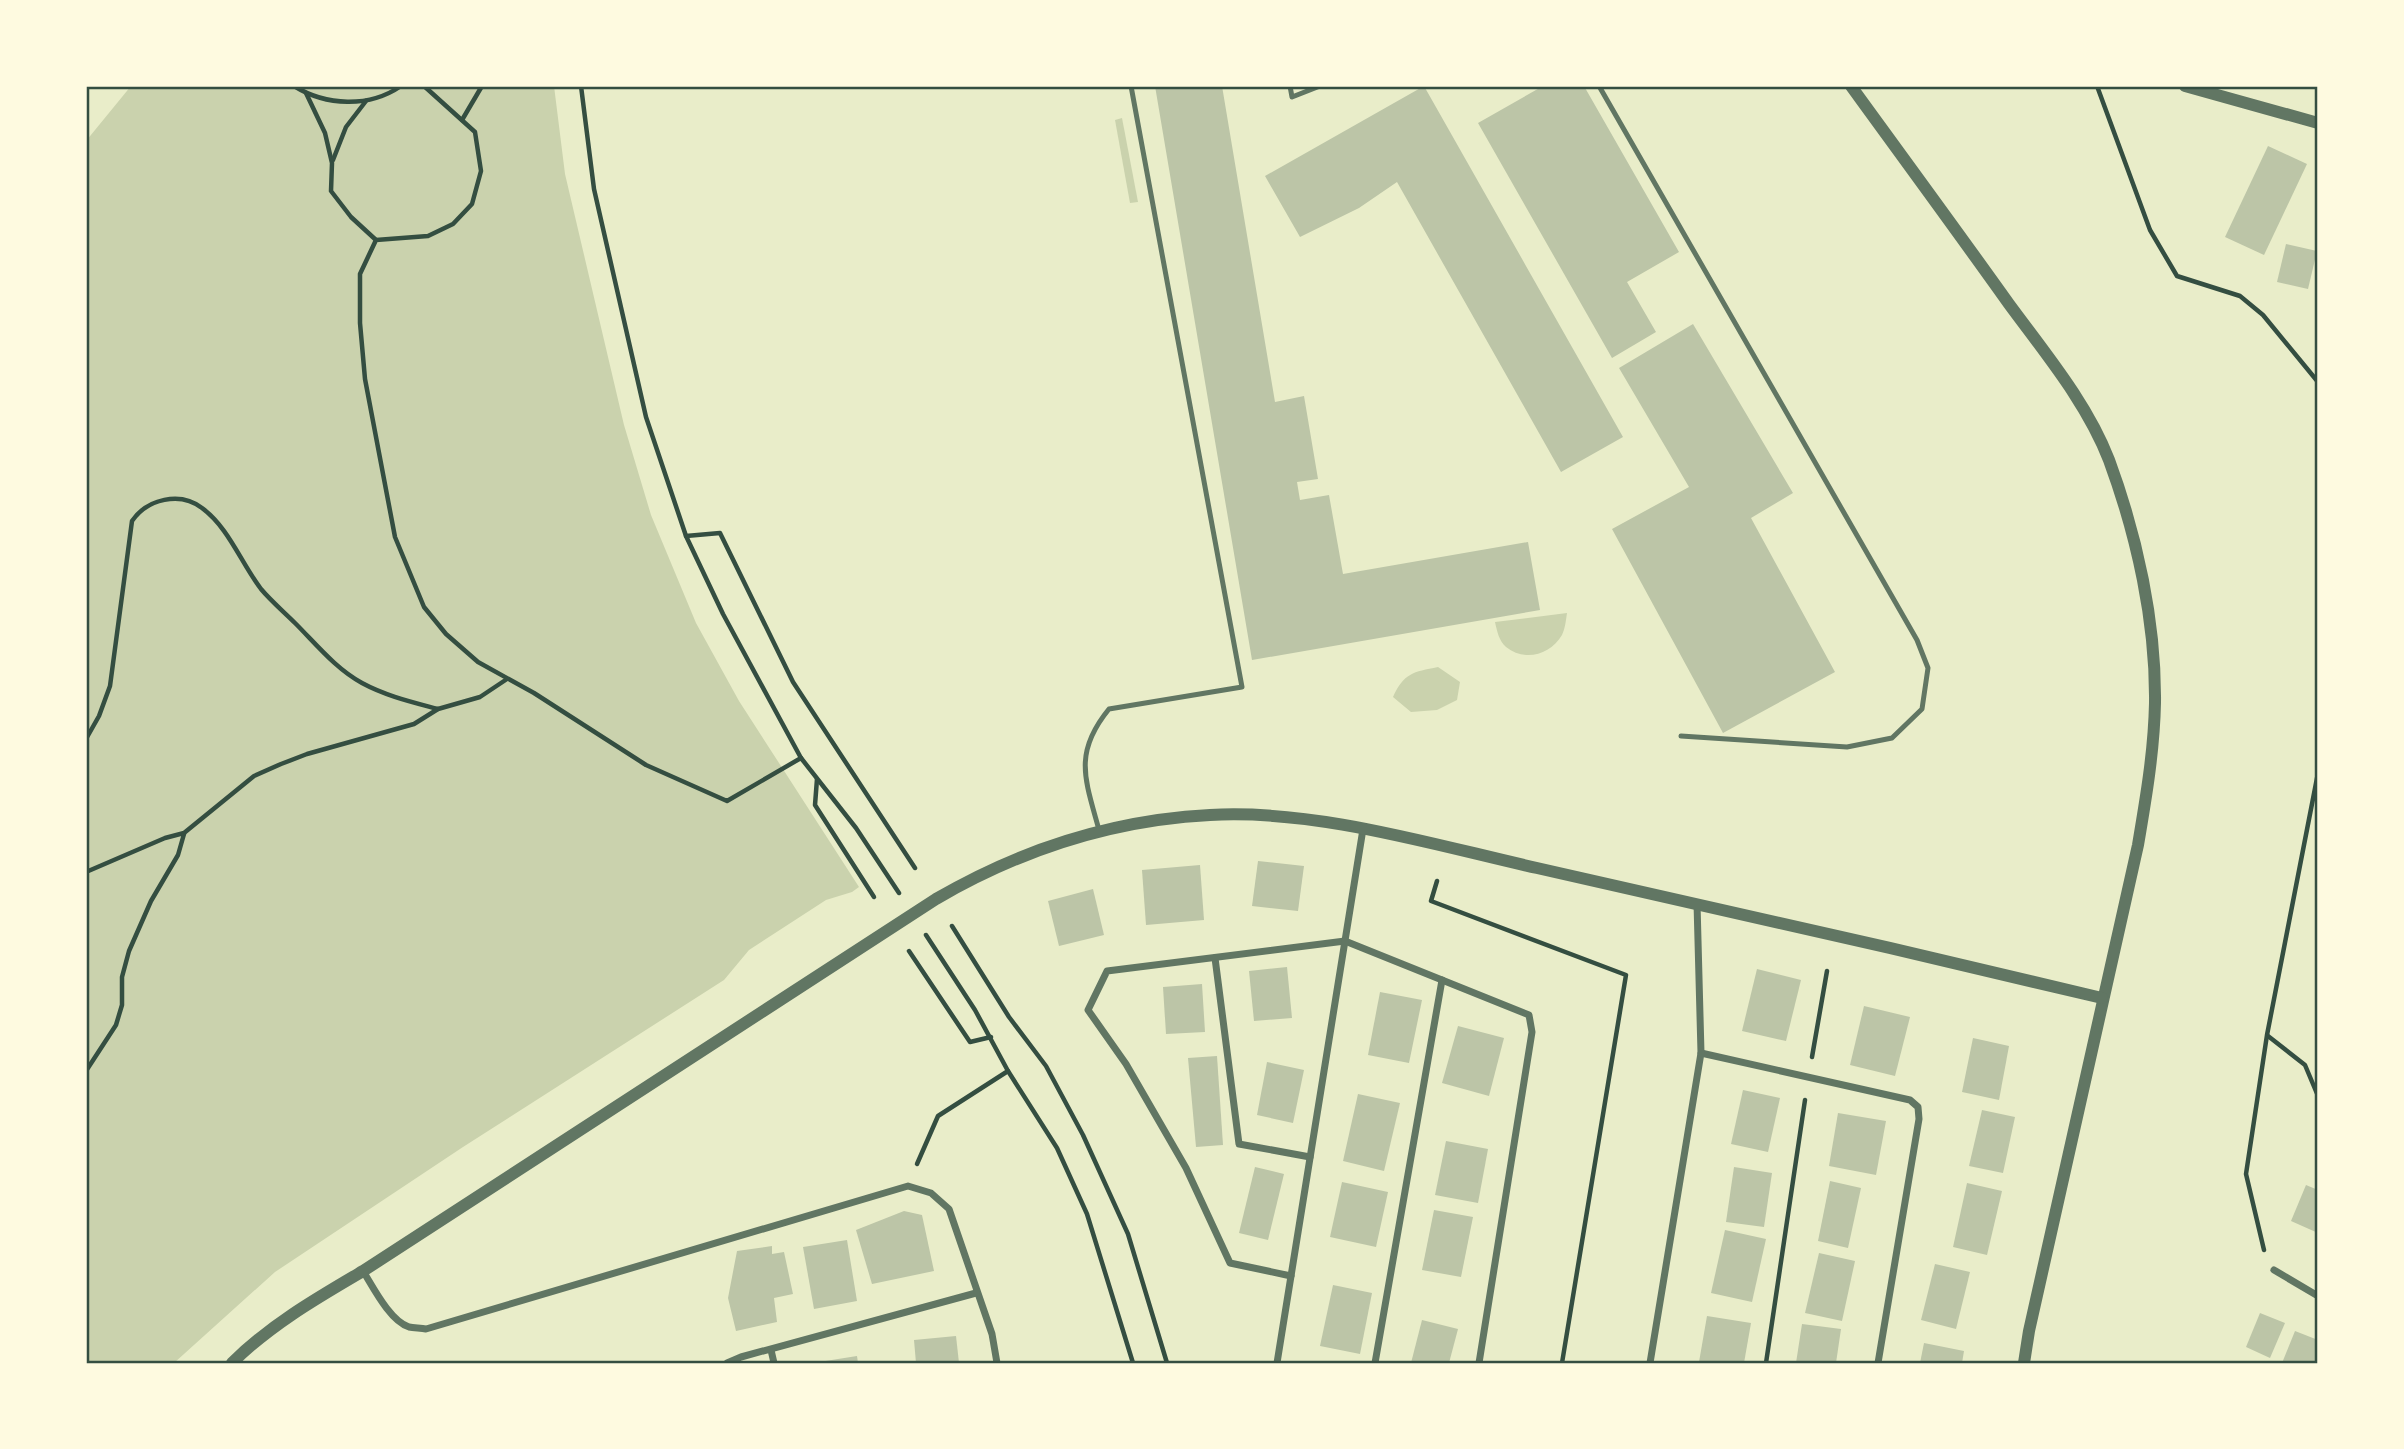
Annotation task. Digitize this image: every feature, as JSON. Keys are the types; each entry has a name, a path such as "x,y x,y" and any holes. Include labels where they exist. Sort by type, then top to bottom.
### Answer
{"street":[{"path":"1851,86 2048,358 2081,408 2108,458 2137,554 2151,629 2155,703 2150,770 2138,845 2102,998 2024,1363"},
{"path":"2185,86 2318,123"},
{"path":"232,1363 275,1326 936,899 977,875 1023,855 1099,830 1212,815 1297,818 1363,829 1697,903 2102,998"},
{"path":"1277,1363 1363,829"},
{"path":"1650,1363 1701,1053 1697,903"},
{"path":"1291,1276 1230,1263 1186,1168 1126,1064 1088,1010 1107,971 1345,941 1529,1015 1532,1032 1479,1363"},
{"path":"1215,958 1239,1144 1310,1157"},
{"path":"1375,1363 1442,980"},
{"path":"1701,1053 1910,1100 1918,1107 1919,1119 1878,1363"},
{"path":"363,1271 381,1300 399,1321 408,1327 426,1329 908,1186 931,1193 949,1209 992,1334 997,1363"},
{"path":"2274,1270 2318,1296"},
{"path":"727,1363 976,1293"},
{"path":"771,1350 774,1363"}],"lane":[{"path":"1099,830 1087,786 1085,751 1094,727 1109,709 1242,687 1131,86"},
{"path":"1290,86 1292,97 1320,86"},
{"path":"1599,86 1917,639 1928,668 1922,709 1892,738 1847,747 1681,736"}],"path":[{"path":"294,86 325,100 346,102 367,100 392,92 401,86"},
{"path":"306,93 325,133 332,163 331,191 351,217 376,240 428,236 453,224 472,204 481,171 475,132 424,86"},
{"path":"462,120 482,86"},
{"path":"581,86 594,189 646,417 687,536 723,614 802,758 856,828"},
{"path":"2097,86 2150,230 2177,276 2240,296 2263,315 2318,382"},
{"path":"332,163 346,127 367,100"},
{"path":"376,240 360,274 360,323 365,379 395,537 424,607 446,634 478,662 534,693 646,765 727,800 802,758"},
{"path":"86,739 99,716 110,686 132,521 148,504 165,499 201,506 229,539 262,590 324,654 360,682 384,694 438,709"},
{"path":"687,536 720,533 793,682 915,868"},
{"path":"86,872 165,838 184,833 254,776 307,754 414,724 438,709 480,697 507,679"},
{"path":"2274,1270 2262,1248 2246,1174 2267,1035 2318,773"},
{"path":"818,778 814,805 874,897"},
{"path":"86,1071 116,1025 122,1005 122,977 129,951 152,901 178,855 184,833"},
{"path":"1437,881 1431,901 1626,975 1562,1363"},
{"path":"952,926 1009,1017 1046,1066 1083,1135 1129,1234 1167,1363"},
{"path":"909,951 970,1042 991,1037"},
{"path":"1766,1363 1827,971"},
{"path":"975,1010 1008,1071 1057,1148 1087,1214 1133,1363"},
{"path":"2267,1035 2305,1065 2318,1096"},
{"path":"908,1186 938,1116 1008,1071"}],"green space":[{"path":"131,86 554,86 565,174 624,425 651,515 696,623 739,701 859,887 826,900 749,950 724,980 463,1147 275,1272 174,1363 86,1363 86,141"},
{"path":"1122,118 1138,202 1130,203 1115,120"},
{"path":"1567,613 1563,633 1557,642 1544,652 1529,655 1513,652 1506,647 1500,639 1495,622"},
{"path":"1438,667 1460,682 1457,700 1437,710 1411,712 1393,697 1405,678 1422,670"}],"building":[{"path":"1155,86 1222,86 1275,402 1304,396 1318,479 1297,482 1300,500 1329,495 1343,574 1528,542 1540,610 1252,660"},
{"path":"1424,86 1623,437 1561,472 1397,182 1359,208 1300,237 1265,176"},
{"path":"1543,86 1584,86 1679,252 1627,282 1656,332 1612,358 1478,123"},
{"path":"2268,146 2307,164 2264,255 2225,237"},
{"path":"2286,244 2317,251 2308,289 2277,282"},
{"path":"1693,324 1793,493 1751,518 1835,672 1723,733 1612,529 1689,487 1619,368"},
{"path":"1258,861 1304,866 1298,911 1252,906"},
{"path":"1200,865 1204,920 1146,925 1142,870"},
{"path":"1093,889 1104,935 1059,946 1048,901"},
{"path":"1287,967 1292,1018 1254,1021 1249,971"},
{"path":"1757,969 1801,980 1786,1041 1742,1031"},
{"path":"1202,984 1205,1032 1166,1034 1163,987"},
{"path":"1380,992 1422,1000 1409,1063 1368,1055"},
{"path":"1864,1006 1910,1017 1895,1076 1850,1065"},
{"path":"1458,1026 1504,1038 1489,1096 1442,1083"},
{"path":"1973,1038 2009,1046 1999,1100 1962,1092"},
{"path":"1217,1056 1223,1145 1196,1147 1188,1058"},
{"path":"1267,1062 1304,1070 1293,1123 1257,1115"},
{"path":"1743,1090 1780,1098 1768,1152 1731,1144"},
{"path":"1358,1094 1400,1103 1384,1171 1343,1161"},
{"path":"1982,1110 2015,1117 2003,1173 1969,1166"},
{"path":"1838,1113 1886,1121 1876,1175 1829,1166"},
{"path":"1446,1141 1488,1149 1478,1203 1435,1195"},
{"path":"1255,1167 1284,1174 1268,1240 1239,1233"},
{"path":"1734,1167 1772,1173 1764,1227 1726,1222"},
{"path":"1830,1181 1861,1188 1848,1248 1818,1241"},
{"path":"1342,1182 1388,1192 1376,1247 1330,1237"},
{"path":"1967,1183 2002,1191 1987,1255 1953,1247"},
{"path":"2306,1185 2318,1190 2318,1233 2291,1221"},
{"path":"1434,1210 1473,1217 1461,1277 1422,1270"},
{"path":"904,1211 922,1215 934,1271 872,1284 856,1230"},
{"path":"1725,1230 1766,1239 1752,1302 1711,1293"},
{"path":"847,1240 857,1301 814,1309 803,1247"},
{"path":"772,1246 772,1254 784,1252 793,1294 774,1298 777,1322 736,1331 728,1298 737,1251"},
{"path":"1819,1253 1855,1261 1842,1321 1805,1313"},
{"path":"1935,1264 1970,1272 1956,1329 1921,1320"},
{"path":"1333,1285 1372,1293 1360,1354 1320,1346"},
{"path":"2260,1313 2285,1323 2270,1358 2246,1347"},
{"path":"1707,1316 1751,1323 1744,1363 1699,1362"},
{"path":"1422,1320 1458,1329 1449,1363 1411,1363"},
{"path":"1802,1324 1841,1329 1836,1363 1796,1363"},
{"path":"2295,1331 2318,1340 2318,1363 2282,1363"},
{"path":"956,1336 959,1363 916,1363 914,1340"},
{"path":"1924,1343 1964,1351 1962,1363 1920,1363"},
{"path":"857,1356 858,1363 819,1363 819,1362"}]}
